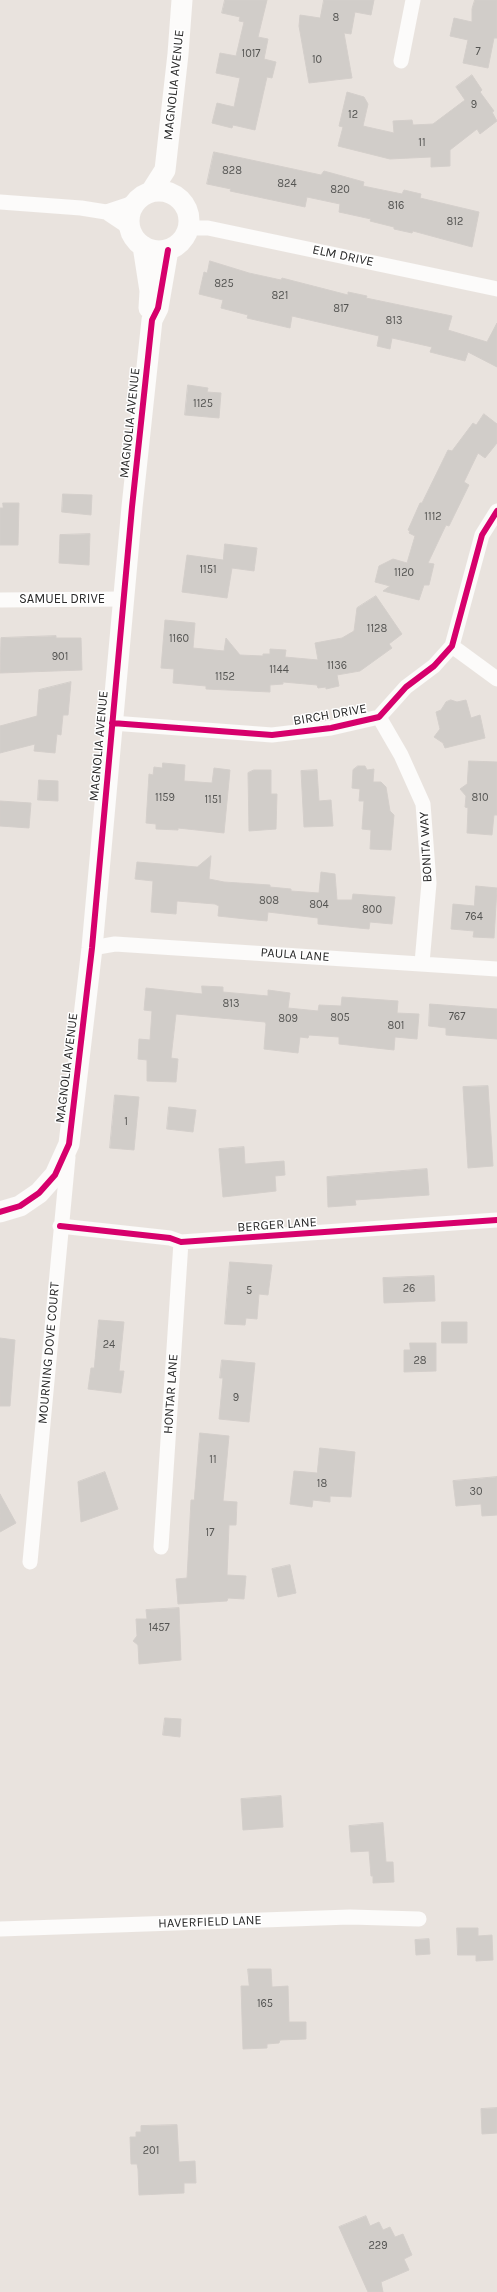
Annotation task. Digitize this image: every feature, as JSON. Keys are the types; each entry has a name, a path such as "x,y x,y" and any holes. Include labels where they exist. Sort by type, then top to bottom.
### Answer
{"street":[{"name":"MAGNOLIA AVENUE","path":"173,195 164,170 178,54 182,0"},
{"path":"401,61 413,0"},
{"name":"MAGNOLIA AVENUE","path":"144,197 164,170"},
{"path":"106,212 144,197 166,192 173,195 181,200 186,208 188,228 181,241 168,250 160,251 143,246 133,235 130,228 130,215 144,197"},
{"path":"0,202 81,208 106,212 130,228"},
{"name":"ELM DRIVE","path":"188,228 208,228 497,289"},
{"name":"MAGNOLIA AVENUE","path":"143,246 150,291 148,305 152,320"},
{"name":"MAGNOLIA AVENUE","path":"0,1212 20,1206 39,1193 55,1175 64,1161 69,1144 92,948 123,599 152,320 158,308 168,250"},
{"name":"BIRCH DRIVE","path":"112,723 272,735 331,728 379,717 406,687 434,666 452,646 482,535 497,511"},
{"name":"SAMUEL DRIVE","path":"0,600 123,599"},
{"path":"452,646 497,679"},
{"name":"BONITA WAY","path":"379,717 401,755 423,804 429,883 422,963"},
{"name":"PAULA LANE","path":"92,948 116,944 497,969"},
{"name":"MOURNING DOVE COURT","path":"30,1562 60,1226 69,1144"},
{"name":"BERGER LANE","path":"60,1226 170,1238 181,1242 497,1220"},
{"name":"HONTAR LANE","path":"161,1546 181,1242"},
{"name":"HAVERFIELD LANE","path":"0,1929 350,1917 420,1919"}],"building":[{"path":"225,0 267,0 258,37 268,39 264,59 276,62 272,78 267,77 255,130 233,125 232,128 212,123 217,103 234,107 240,78 216,73 220,53 236,56 244,22 239,21 240,17 222,13"},
{"path":"324,0 374,0 371,15 355,12 351,34 344,33 352,78 309,83 299,26 300,15 320,18"},
{"path":"475,0 497,0 497,38 494,38 488,68 463,63 468,40 450,36 454,18 472,22 472,9"},
{"path":"472,75 482,90 480,92 494,111 492,112 497,121 480,134 477,129 450,150 450,166 431,167 431,157 390,159 338,146 343,127 339,126 347,92 364,97 368,104 363,126 394,133 393,121 412,120 413,125 433,124 465,100 456,87"},
{"path":"214,152 321,175 324,171 364,182 363,186 402,194 404,190 421,194 420,198 479,212 472,247 413,231 412,233 394,229 394,227 370,221 371,219 339,212 340,204 307,197 305,207 230,191 231,189 207,184"},
{"path":"210,261 249,273 281,280 282,278 348,295 348,292 367,296 366,298 452,316 448,330 487,342 497,323 497,367 468,352 465,361 430,352 432,347 392,338 390,349 377,346 379,336 292,316 290,328 247,318 248,315 221,308 223,300 199,294 204,272 207,273"},
{"path":"188,385 208,388 207,392 221,393 219,418 185,415"},
{"path":"484,414 497,424 497,443 485,458 478,453 464,482 469,485 449,526 446,525 428,563 434,564 429,585 424,585 419,600 383,591 390,586 375,582 379,566 393,559 407,563 415,536 409,533 410,531 408,530 420,503 422,503 448,450 452,451 473,423 476,425"},
{"path":"63,494 92,495 91,515 62,512"},
{"path":"3,503 19,503 18,545 0,545 0,508 3,508"},
{"path":"90,534 89,565 59,563 60,535"},
{"path":"225,544 257,548 254,571 232,568 227,598 182,592 187,555 223,560"},
{"path":"376,596 402,634 389,644 392,648 360,671 337,675 339,686 326,689 326,687 318,688 317,685 283,682 283,684 270,685 270,692 206,689 206,686 173,683 174,669 161,668 165,620 195,623 193,648 224,651 226,638 240,655 263,656 263,654 270,654 270,649 286,650 285,657 318,660 315,643 342,638 354,631 357,608"},
{"path":"56,636 56,638 81,638 82,670 0,673 1,638"},
{"path":"71,682 68,715 63,715 61,735 57,734 55,753 34,751 35,744 0,753 0,726 37,716 39,690"},
{"path":"451,700 457,702 466,700 471,718 480,715 485,738 445,748 443,743 434,737 440,729 436,712 441,710 446,702"},
{"path":"469,761 497,762 497,815 494,815 492,835 467,833 468,808 465,807 466,796 460,789 467,784"},
{"path":"163,763 185,765 184,781 212,783 214,768 230,770 224,833 178,828 178,830 156,829 156,824 146,823 149,774 153,775 154,767 162,768"},
{"path":"358,766 365,766 367,770 374,769 373,782 381,782 386,787 390,811 394,815 391,850 370,849 371,830 362,829 364,801 359,801 360,789 352,788 353,770"},
{"path":"254,770 271,770 271,794 277,794 276,829 249,831 248,773"},
{"path":"317,770 319,801 331,800 333,826 304,827 301,771"},
{"path":"39,780 58,781 58,801 38,800"},
{"path":"0,801 31,803 29,828 0,826"},
{"path":"211,856 209,879 224,882 270,885 270,887 291,889 291,891 319,893 321,872 335,874 337,900 352,900 353,894 395,897 392,924 370,922 369,929 348,927 318,924 318,918 268,912 267,921 246,919 218,916 219,906 215,904 177,901 176,914 151,912 153,881 135,879 137,862 197,867"},
{"path":"476,886 497,888 494,938 473,937 474,931 451,929 453,904 474,906"},
{"path":"202,986 223,987 223,992 268,996 268,990 290,993 288,1008 318,1011 319,1005 341,1006 342,997 398,1001 397,1013 419,1014 417,1039 395,1037 394,1050 339,1044 339,1037 309,1035 308,1038 300,1037 298,1053 264,1049 265,1022 176,1014 171,1058 178,1059 176,1082 147,1081 147,1060 138,1059 139,1039 150,1040 152,1011 144,1010 146,988 202,994"},
{"path":"430,1004 497,1009 497,1039 446,1035 446,1028 429,1026"},
{"path":"488,1086 493,1166 468,1168 463,1087"},
{"path":"115,1095 139,1097 134,1150 110,1148"},
{"path":"169,1107 196,1110 193,1132 167,1129"},
{"path":"244,1147 245,1164 284,1161 285,1175 275,1176 276,1191 223,1197 219,1149"},
{"path":"427,1169 429,1195 355,1200 356,1205 328,1207 327,1177"},
{"path":"230,1262 272,1265 268,1295 259,1294 257,1319 246,1318 245,1325 225,1324"},
{"path":"434,1276 435,1301 384,1303 383,1278"},
{"path":"99,1320 124,1322 119,1371 124,1371 121,1393 88,1389 91,1368 94,1368"},
{"path":"442,1322 467,1322 467,1343 442,1343"},
{"path":"0,1338 15,1340 10,1406 0,1406"},
{"path":"410,1343 436,1343 436,1371 404,1372 404,1350 410,1350"},
{"path":"222,1360 255,1363 249,1422 219,1419 223,1378 220,1378"},
{"path":"200,1433 229,1436 223,1501 237,1502 236,1525 229,1525 227,1575 246,1576 244,1599 228,1598 227,1601 178,1604 176,1579 187,1578 191,1500 194,1500"},
{"path":"320,1448 355,1452 351,1497 330,1496 330,1502 313,1500 312,1507 290,1504 294,1471 317,1473"},
{"path":"105,1472 118,1509 81,1522 78,1482"},
{"path":"497,1477 497,1515 482,1516 481,1504 456,1506 453,1481"},
{"path":"0,1494 16,1523 0,1532"},
{"path":"290,1565 296,1593 278,1597 272,1569"},
{"path":"179,1608 181,1660 139,1664 138,1645 133,1641 137,1636 136,1619 147,1619 146,1610"},
{"path":"165,1718 181,1719 180,1737 163,1735"},
{"path":"281,1796 283,1827 243,1830 241,1799"},
{"path":"383,1823 386,1862 393,1862 394,1882 373,1883 369,1851 351,1852 349,1826"},
{"path":"457,1928 478,1928 478,1936 492,1935 493,1960 476,1961 476,1955 458,1955"},
{"path":"429,1939 430,1954 416,1955 415,1940"},
{"path":"248,1969 271,1969 272,1987 288,1986 289,2022 306,2022 306,2039 280,2040 279,2043 267,2044 267,2048 243,2049 241,1986 249,1986"},
{"path":"497,2108 497,2133 482,2134 481,2109"},
{"path":"177,2125 179,2162 195,2161 196,2183 184,2183 184,2193 139,2195 137,2164 131,2164 130,2137 136,2137 136,2132 141,2132 141,2126"},
{"path":"366,2216 370,2226 379,2222 383,2230 390,2227 395,2237 403,2234 412,2255 404,2259 409,2270 381,2282 383,2292 368,2292 339,2227"}],"cycle path":[{"path":"0,1212 20,1206 39,1193 55,1175 69,1144 92,948 132,507 152,320 158,308 168,250"},
{"path":"112,723 272,735 331,728 379,717 406,687 434,666 452,646 482,535 497,511"},
{"path":"60,1226 170,1238 181,1242 497,1220"}]}
